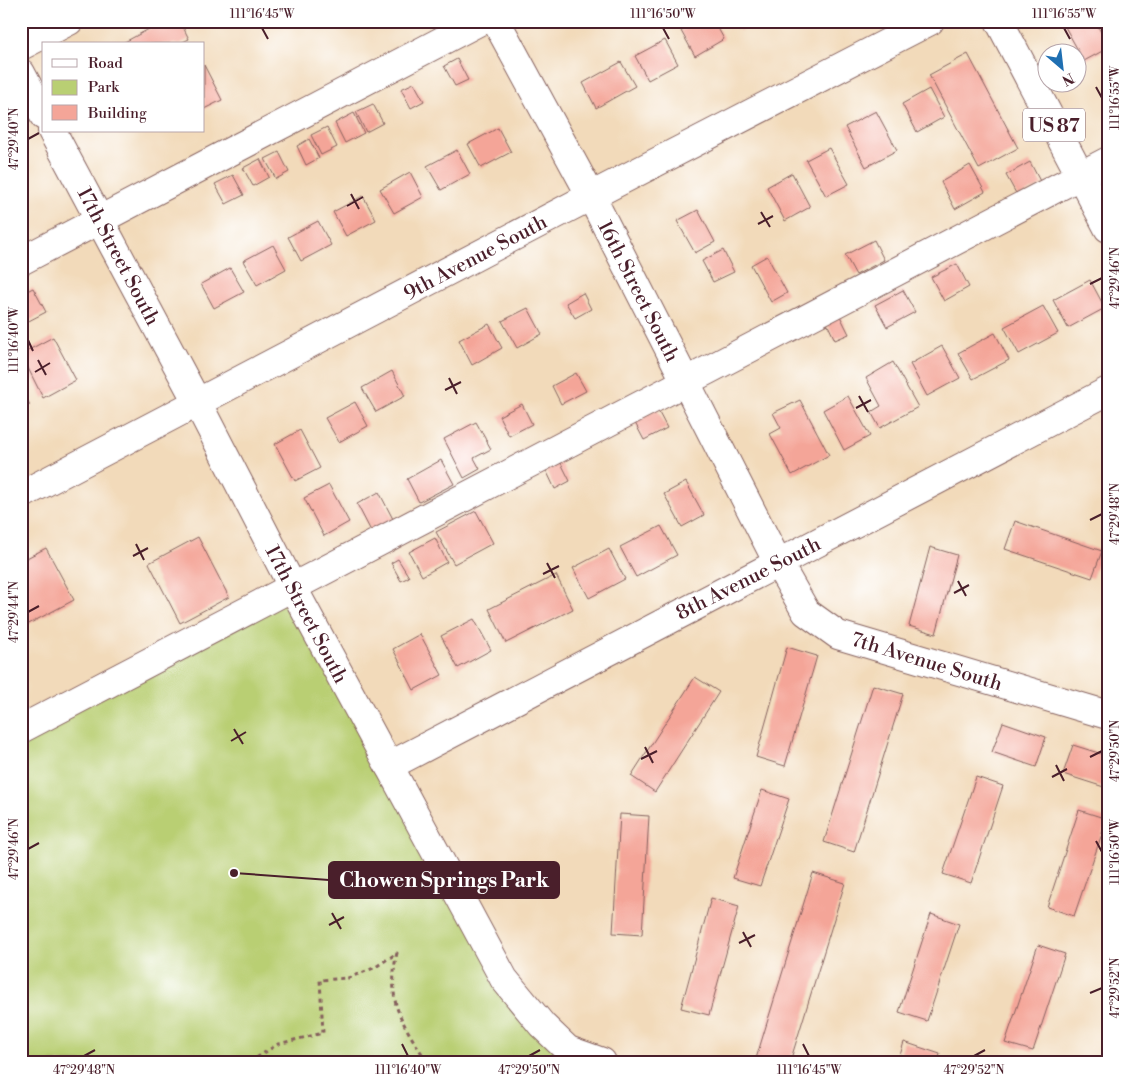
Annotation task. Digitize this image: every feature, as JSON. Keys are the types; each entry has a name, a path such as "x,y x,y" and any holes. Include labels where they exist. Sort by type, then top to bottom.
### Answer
{"main road":[{"path":"21,46 69,21"},
{"path":"21,261 480,21"},
{"name":"16th Street South","path":"496,21 591,196 778,563"},
{"name":"9th Avenue South","path":"21,495 591,196 930,21"},
{"name":"US 87","path":"999,21 1108,228"},
{"path":"21,73 42,112"},
{"name":"17th Street South","path":"53,132 197,402 292,588 504,979 542,1025 568,1050 602,1062"},
{"path":"21,729 1108,161"},
{"name":"8th Avenue South","path":"389,766 1108,392"},
{"name":"7th Avenue South","path":"778,563 806,612 838,635 1108,715"}],"path":[{"path":"250,1062 278,1044 323,1033 320,980 348,978 374,968 397,953 393,969 396,1007 418,1048 428,1062"},
{"path":"424,1056 424,1062"}],"green space":[{"path":"293,588 504,979 575,1062 21,1062 21,729"}],"building":[{"path":"164,21 180,21 189,39 183,42 125,42"},
{"path":"700,21 714,21 724,39 695,56 681,31"},
{"path":"734,21 758,21 740,31"},
{"path":"1071,21 1095,21 1108,48 1086,60 1086,42 1073,42 1064,25"},
{"path":"665,40 678,64 648,80 635,56"},
{"path":"968,54 1018,148 979,169 929,75"},
{"path":"457,59 468,80 455,86 444,66"},
{"path":"621,62 635,86 596,108 583,83"},
{"path":"205,67 222,100 205,108"},
{"path":"414,83 424,101 411,108 401,89"},
{"path":"929,89 944,117 917,132 902,104"},
{"path":"373,104 383,123 366,132 356,112"},
{"path":"876,111 897,150 866,167 845,127"},
{"path":"354,113 364,133 345,143 335,123"},
{"path":"327,127 337,147 321,155 311,135"},
{"path":"498,128 511,152 481,168 468,144"},
{"path":"309,139 319,158 306,165 297,146"},
{"path":"829,148 849,184 826,196 806,160"},
{"path":"457,150 470,174 441,190 427,166"},
{"path":"279,152 289,172 276,179 265,159"},
{"path":"260,159 269,177 253,186 243,168"},
{"path":"1030,162 1042,185 1018,197 1006,175"},
{"path":"970,165 985,192 955,209 941,182"},
{"path":"410,172 423,197 394,213 380,189"},
{"path":"792,173 810,207 785,221 767,187"},
{"path":"233,175 244,195 226,204 215,184"},
{"path":"363,196 376,220 346,236 333,212"},
{"path":"698,210 715,242 695,253 677,221"},
{"path":"318,221 331,245 301,261 288,237"},
{"path":"874,240 884,260 856,275 845,255"},
{"path":"273,245 286,269 257,285 243,261"},
{"path":"723,250 734,272 713,282 702,261"},
{"path":"767,256 787,293 771,302 751,265"},
{"path":"957,264 969,287 944,301 931,277"},
{"path":"230,268 244,292 214,308 201,284"},
{"path":"1090,280 1105,308 1068,328 1053,300"},
{"path":"33,288 46,312 21,325 21,294"},
{"path":"903,290 915,312 887,327 875,305"},
{"path":"583,293 591,309 575,318 566,303"},
{"path":"1043,306 1058,333 1019,354 1004,327"},
{"path":"528,308 542,334 517,348 502,321"},
{"path":"839,314 849,334 835,340 826,321"},
{"path":"489,324 502,348 472,365 459,340"},
{"path":"995,333 1009,360 973,379 958,353"},
{"path":"53,337 76,380 43,398 21,354"},
{"path":"942,346 960,378 927,396 910,364"},
{"path":"893,362 918,407 880,428 871,412 881,406 866,378"},
{"path":"392,371 405,396 376,412 362,388"},
{"path":"576,373 586,391 561,404 552,386"},
{"path":"21,389 30,405 21,409"},
{"path":"848,396 870,436 844,450 823,410"},
{"path":"800,400 829,455 792,475 770,434 781,428 773,413"},
{"path":"355,402 368,426 339,442 325,418"},
{"path":"522,404 532,424 509,436 499,416"},
{"path":"657,409 667,428 644,440 634,421"},
{"path":"476,422 491,449 474,458 480,469 464,478 444,439"},
{"path":"300,430 320,468 295,481 275,444"},
{"path":"441,460 454,484 419,502 407,479"},
{"path":"561,463 570,481 555,489 546,470"},
{"path":"686,482 704,515 682,527 664,494"},
{"path":"329,485 349,522 324,536 304,498"},
{"path":"379,492 393,519 371,531 357,504"},
{"path":"476,511 493,543 454,564 436,532"},
{"path":"1015,521 1102,551 1092,578 1005,549"},
{"path":"661,526 677,555 636,577 620,547"},
{"path":"198,537 229,597 180,623 149,563"},
{"path":"435,538 447,562 422,576 409,552"},
{"path":"930,547 957,555 936,634 909,626"},
{"path":"46,548 74,600 21,628 21,561"},
{"path":"609,549 625,579 589,598 573,568"},
{"path":"398,559 409,577 401,581 391,563"},
{"path":"556,575 573,609 506,643 489,609"},
{"path":"474,619 491,650 458,668 441,636"},
{"path":"420,634 442,675 414,690 393,649"},
{"path":"787,647 817,656 785,766 756,757"},
{"path":"695,677 719,692 655,792 631,776"},
{"path":"873,685 903,694 854,852 824,842"},
{"path":"1003,722 1046,737 1036,767 992,752"},
{"path":"1073,745 1108,756 1107,788 1063,774"},
{"path":"976,777 1003,786 971,883 943,874"},
{"path":"762,790 789,799 760,886 733,878"},
{"path":"1079,810 1107,819 1074,916 1047,907"},
{"path":"620,814 649,816 642,935 613,933"},
{"path":"813,873 845,883 790,1062 755,1062"},
{"path":"711,898 739,906 709,1015 681,1008"},
{"path":"931,914 959,924 927,1021 899,1012"},
{"path":"1038,945 1065,954 1033,1051 1005,1043"},
{"path":"904,1042 940,1054 938,1062 898,1062"}],"place":[{"name":"Chowen Springs Park","path":"234,873"}]}
